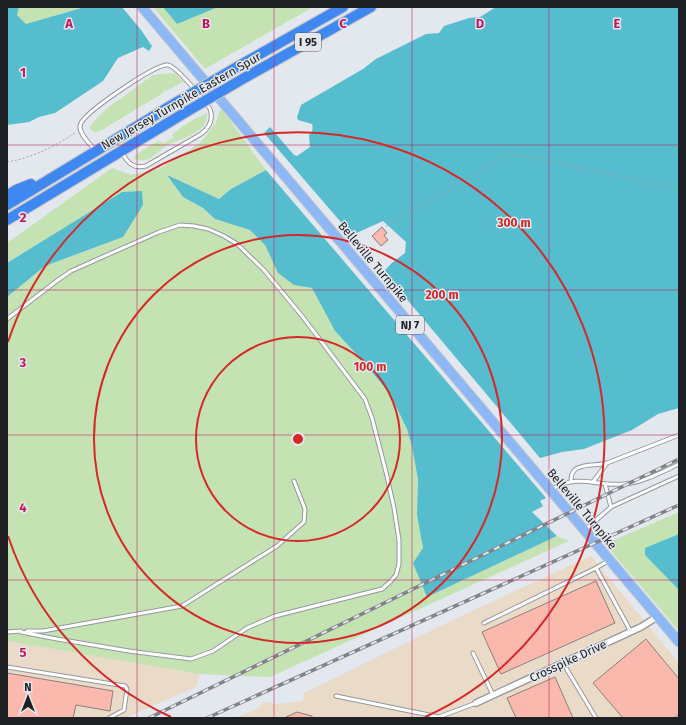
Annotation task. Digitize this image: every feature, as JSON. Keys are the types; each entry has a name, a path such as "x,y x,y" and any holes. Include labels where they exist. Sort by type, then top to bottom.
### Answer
{"highway":[{"name":"New Jersey Turnpike Eastern Spur","path":"7,205 59,172 177,102 343,7"},
{"name":"New Jersey Turnpike Eastern Spur","path":"7,220 186,112 371,7"},
{"path":"7,196 16,190 59,172"}],"main road":[{"name":"Belleville Turnpike","path":"142,7 679,642"}],"street":[{"name":"Crosspike Drive","path":"476,703 646,625 658,617"}],"lane":[{"path":"95,151 80,129 82,121 90,112 162,65 170,65 174,67 210,109 212,118 208,128 201,134 146,166 138,167 131,165 128,163 121,151"},
{"path":"7,319 71,271 159,232 180,225 208,229 224,236 237,244 264,270 302,316 365,399 372,418 386,472 400,540 399,564 396,575 382,589 275,616 247,628 213,651 191,658 121,649 20,632"},
{"path":"571,481 570,476 580,466 600,465 607,463 679,435"},
{"path":"593,482 607,463"},
{"path":"550,490 563,483 571,481 585,480 606,484 626,484 648,478 679,464"},
{"path":"584,530 611,507 679,476"},
{"path":"7,632 43,631 182,606 277,546 304,522 305,509 294,481"},
{"path":"606,484 611,507"},
{"path":"484,623 610,560"},
{"path":"596,568 631,632"},
{"path":"473,653 493,695"},
{"path":"563,663 596,718"},
{"path":"7,667 125,686 127,689 124,710 109,718"},
{"path":"336,696 440,717 476,703"}],"path":[{"path":"7,162 18,160 45,150 64,140 80,129"},
{"path":"386,226 510,153 679,189"}],"shaded area":[{"path":"591,556 679,663 679,718 236,718 259,708 263,702 278,704 303,701 304,693 461,616"},
{"path":"7,641 200,674 196,687 125,718 7,718"}],"green space":[{"path":"19,7 85,7 26,24 17,15"},
{"path":"153,7 313,7 205,69"},
{"path":"174,73 183,82 166,91 164,88 165,92 100,131 96,132 91,130 89,127 106,109 153,75"},
{"path":"221,108 266,170 231,189 219,199 168,176 183,197 203,208 215,219 250,230 265,245 278,273 294,285 312,288 335,331 362,360 390,394 407,429 412,446 418,481 417,515 423,548 427,597 557,536 569,541 270,677 200,674 7,641 7,297 45,266 123,237 122,192 7,263 7,243 112,168 131,175 159,169 200,143 215,124"},
{"path":"207,113 204,125 199,130 170,144 147,160 135,160 134,157 137,154 158,141 164,143 174,138 172,135 180,128"},
{"path":"679,512 679,631 605,544"}],"water":[{"path":"7,7 19,7 17,15 26,24 85,7 122,7 152,46 149,51 143,47 118,58 103,81 55,113 39,117 29,122 7,125"},
{"path":"163,7 218,7 177,24"},
{"path":"496,7 679,7 679,408 658,414 632,430 584,449 562,452 540,458 389,278 385,270 405,253 406,242 383,221 352,235 264,133 270,127 294,155 297,156 310,147 309,135 313,128 312,124 298,120 297,117 301,105 363,69 376,59 426,34 439,33 444,26 469,18 480,17"},
{"path":"266,170 546,498 540,501 543,506 532,512 557,536 427,597 413,563 423,548 417,515 418,480 412,446 407,429 390,394 362,360 335,331 312,288 294,285 278,273 265,245 250,230 215,219 203,208 183,197 167,175 219,199 231,189"},
{"path":"142,191 143,205 123,237 45,266 7,297 7,263 122,192"},
{"path":"679,534 679,590 645,555 645,548"}],"building":[{"path":"382,227 387,233 384,235 388,240 381,246 372,236"},
{"path":"596,581 615,623 501,674 482,632"},
{"path":"646,639 679,679 679,714 674,718 623,718 593,683"},
{"path":"7,673 113,691 110,711 76,705 73,718 7,718"},
{"path":"555,677 573,718 516,718 507,698"},
{"path":"297,712 312,716 312,718 284,718"}],"railway":[{"path":"149,718 679,459"},
{"path":"207,718 679,505"}]}
